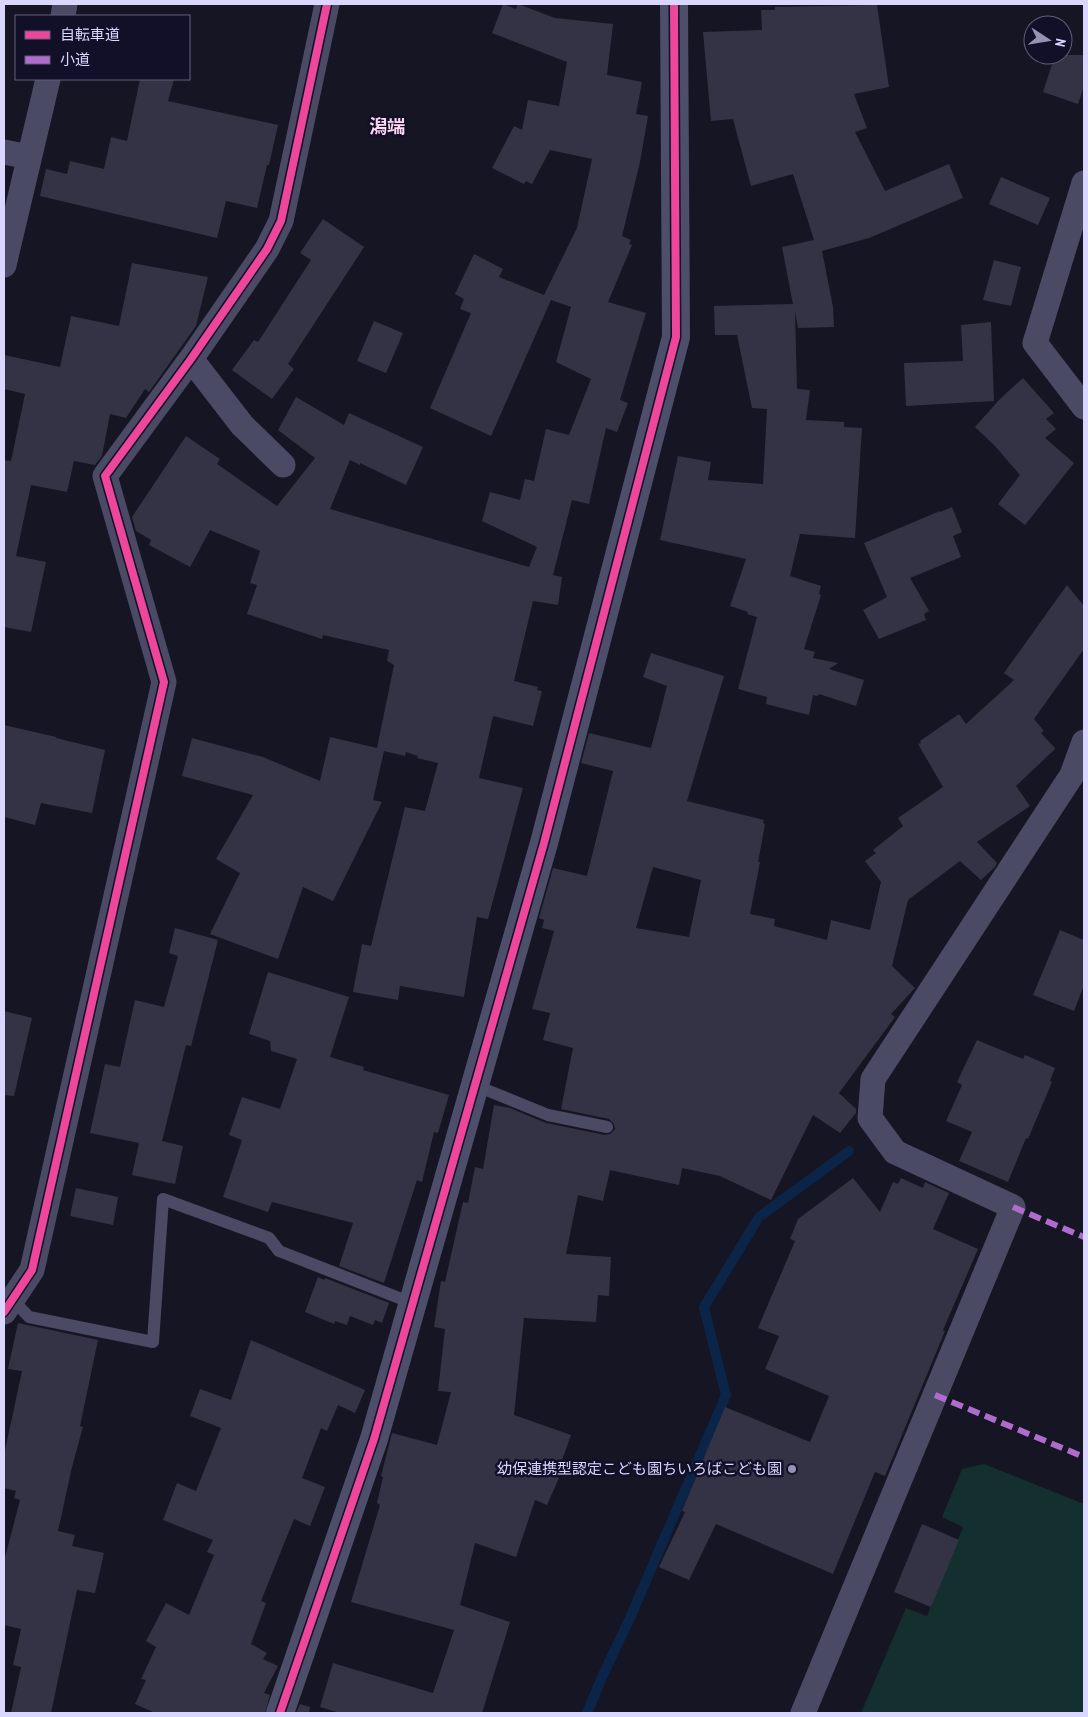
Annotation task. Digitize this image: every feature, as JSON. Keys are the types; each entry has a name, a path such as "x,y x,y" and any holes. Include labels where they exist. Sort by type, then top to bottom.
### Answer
{"street":[{"path":"7,1305 32,1270 164,682 105,476 192,360 267,249 281,220 327,4"},
{"path":"280,1713 374,1439 544,843 676,338 674,4"},
{"path":"4,265 48,80"},
{"path":"4,152 29,157"},
{"path":"1084,184 1035,343 1084,407"},
{"path":"192,360 242,425 283,465"},
{"path":"803,1713 1013,1207 895,1152 870,1118 873,1079 1078,777 1084,742"}],"lane":[{"path":"474,1085 548,1115 607,1127"},
{"path":"7,1305 29,1317 154,1342 163,1199 269,1238 279,1251 412,1303"}],"green space":[{"path":"984,1464 1084,1504 1084,1713 861,1713 906,1608 927,1616 963,1527 942,1517 962,1469"}],"building":[{"path":"503,4 516,9 518,4 555,18 613,24 607,75 642,82 636,114 648,116 640,162 622,236 631,240 629,244 632,245 608,302 646,313 620,400 628,403 617,432 606,428 589,504 572,500 553,575 562,577 558,605 533,601 514,681 538,687 537,690 542,691 533,726 493,716 479,778 523,788 488,919 477,917 464,997 400,986 398,1000 353,992 362,944 371,946 405,807 425,811 438,763 417,758 418,756 406,752 405,756 384,751 373,800 382,802 333,901 303,887 278,959 210,934 240,873 216,859 253,795 182,776 192,738 263,757 320,781 330,737 377,748 394,665 387,661 389,650 323,635 322,639 247,614 257,585 250,583 260,551 210,530 190,567 149,545 151,540 136,531 132,517 186,436 220,459 217,464 277,506 315,458 278,430 296,397 344,425 349,413 423,447 406,485 350,460 330,509 529,567 537,547 482,521 490,492 520,500 525,479 534,481 546,429 569,435 591,379 556,362 571,307 551,300 491,436 430,408 471,313 460,309 464,299 455,294 474,254 503,269 499,277 544,295 577,228 592,159 550,150 532,184 526,181 524,184 492,168 514,126 522,130 528,100 559,106 567,62 492,33"},
{"path":"877,5 889,87 854,94 867,128 855,132 885,191 949,164 963,198 869,238 822,251 833,307 834,327 798,328 795,312 797,389 810,390 806,420 844,422 844,427 862,428 855,538 800,534 790,576 821,586 819,594 821,595 804,649 815,652 813,658 838,663 829,669 864,680 856,706 819,694 818,696 813,695 809,715 766,704 767,697 738,689 757,617 730,606 746,559 660,540 678,456 711,462 708,480 763,484 767,409 752,408 737,335 715,335 714,306 793,304 782,247 814,240 793,174 751,186 733,119 711,121 703,32 762,30 761,10 775,10 775,7"},
{"path":"1073,55 1084,55 1084,86 1078,104 1043,92 1052,65 1073,65"},
{"path":"140,80 174,80 168,101 278,125 257,208 226,201 217,238 40,196 46,169 67,174 70,161 104,169 111,137 127,141"},
{"path":"1001,177 1050,198 1038,225 989,204"},
{"path":"323,219 364,247 288,364 294,369 272,399 232,370 254,340 258,342 311,260 300,253"},
{"path":"994,260 1021,267 1011,306 983,300"},
{"path":"132,263 208,277 196,326 149,392 145,389 126,418 110,414 102,456 95,465 74,461 67,492 31,485 16,556 46,562 31,632 4,627 4,460 11,461 25,394 4,389 4,355 60,367 71,316 119,326"},
{"path":"374,321 403,333 386,373 357,361"},
{"path":"991,322 994,401 906,406 904,363 963,361 961,325"},
{"path":"1023,378 1054,413 1046,419 1056,429 1045,438 1074,463 1025,525 998,504 1020,475 995,446 975,427 999,400"},
{"path":"952,507 962,532 953,536 961,557 910,578 929,611 924,614 926,620 879,639 863,610 887,597 864,543"},
{"path":"1067,585 1084,606 1084,649 1034,719 1044,731 1041,733 1055,748 1016,786 1030,806 977,842 997,863 995,867 981,880 960,861 908,900 892,966 915,988 891,1014 895,1017 839,1093 856,1109 856,1113 840,1133 813,1115 771,1200 720,1176 682,1168 679,1185 610,1170 603,1201 578,1195 566,1254 611,1257 609,1296 598,1295 596,1322 524,1318 514,1415 571,1435 556,1477 559,1478 547,1505 535,1500 516,1557 475,1543 460,1605 510,1622 482,1713 340,1713 320,1707 333,1663 433,1693 454,1630 351,1602 380,1505 377,1503 383,1477 381,1476 392,1433 437,1445 451,1392 438,1391 445,1329 434,1327 441,1281 445,1282 463,1202 468,1203 475,1167 483,1169 494,1105 510,1108 546,1123 605,1135 610,1134 615,1129 614,1124 609,1119 561,1109 573,1048 543,1040 550,1013 532,1009 554,931 542,928 544,920 539,918 553,868 587,876 613,771 581,763 589,733 651,748 667,686 643,677 651,653 724,676 687,801 764,820 763,823 765,824 758,862 760,862 750,914 775,919 774,926 827,940 831,920 870,930 881,882 865,861 876,853 873,850 903,826 898,818 943,787 918,744 959,714 966,724 1014,680 1004,673","holes":["653,867 701,880 689,937 636,928"]},
{"path":"4,725 105,750 92,813 41,803 35,825 4,817"},
{"path":"175,928 218,940 191,1046 186,1045 162,1141 183,1146 175,1184 132,1175 139,1143 90,1133 105,1064 120,1067 135,1000 164,1007 178,956 169,953"},
{"path":"1060,930 1084,940 1084,985 1074,1011 1033,995"},
{"path":"268,972 349,997 330,1057 364,1067 363,1070 449,1095 438,1133 434,1132 422,1182 417,1180 384,1283 339,1266 353,1223 272,1202 268,1212 223,1197 242,1140 229,1135 242,1097 280,1109 297,1059 271,1051 270,1041 249,1034"},
{"path":"4,1011 32,1018 14,1096 4,1095"},
{"path":"977,1040 1023,1059 1025,1055 1055,1068 1050,1081 1052,1082 1008,1182 959,1161 972,1132 946,1121 962,1085 957,1082"},
{"path":"853,1178 880,1212 893,1182 898,1184 901,1178 923,1188 925,1182 949,1193 933,1229 978,1249 943,1330 945,1331 885,1476 875,1472 833,1574 716,1524 689,1580 659,1567 685,1512 682,1511 725,1407 810,1442 829,1396 765,1369 779,1336 758,1328 795,1241 790,1239 798,1219"},
{"path":"76,1188 118,1197 113,1225 70,1216"},
{"path":"318,1277 389,1303 382,1323 375,1320 373,1325 350,1316 347,1325 335,1321 334,1324 305,1312"},
{"path":"18,1323 98,1340 80,1426 83,1427 58,1531 75,1535 72,1546 104,1553 95,1593 77,1590 51,1713 11,1713 21,1667 13,1665 21,1629 4,1625 4,1561 20,1500 14,1498 16,1491 4,1488 4,1455 22,1371 8,1369"},
{"path":"251,1340 365,1390 355,1413 338,1405 327,1431 321,1428 302,1478 325,1487 310,1526 294,1519 261,1601 266,1603 251,1644 267,1653 263,1659 278,1666 264,1693 270,1695 265,1713 155,1713 135,1704 146,1680 141,1679 156,1647 146,1641 166,1603 189,1615 214,1555 207,1552 213,1540 163,1520 177,1483 196,1491 221,1428 190,1416 200,1389 231,1400"},
{"path":"922,1524 959,1540 931,1607 894,1592"},
{"path":"300,1704 310,1707 309,1713 296,1713"}],"waterway":[{"path":"587,1713 726,1395 704,1307 759,1217 849,1151"}],"marked path":[{"path":"1013,1207 1084,1237"},
{"path":"935,1395 1084,1457"}],"cycle path":[{"path":"4,1312 32,1270 164,682 105,476 191,359 267,249 281,221 327,4"},
{"path":"280,1713 374,1439 544,843 676,337 674,4"}],"place":[{"name":"幼保連携型認定こども園ちいろばこども園","path":"792,1469"}],"district":[{"name":"潟端","path":"387,127"}]}
